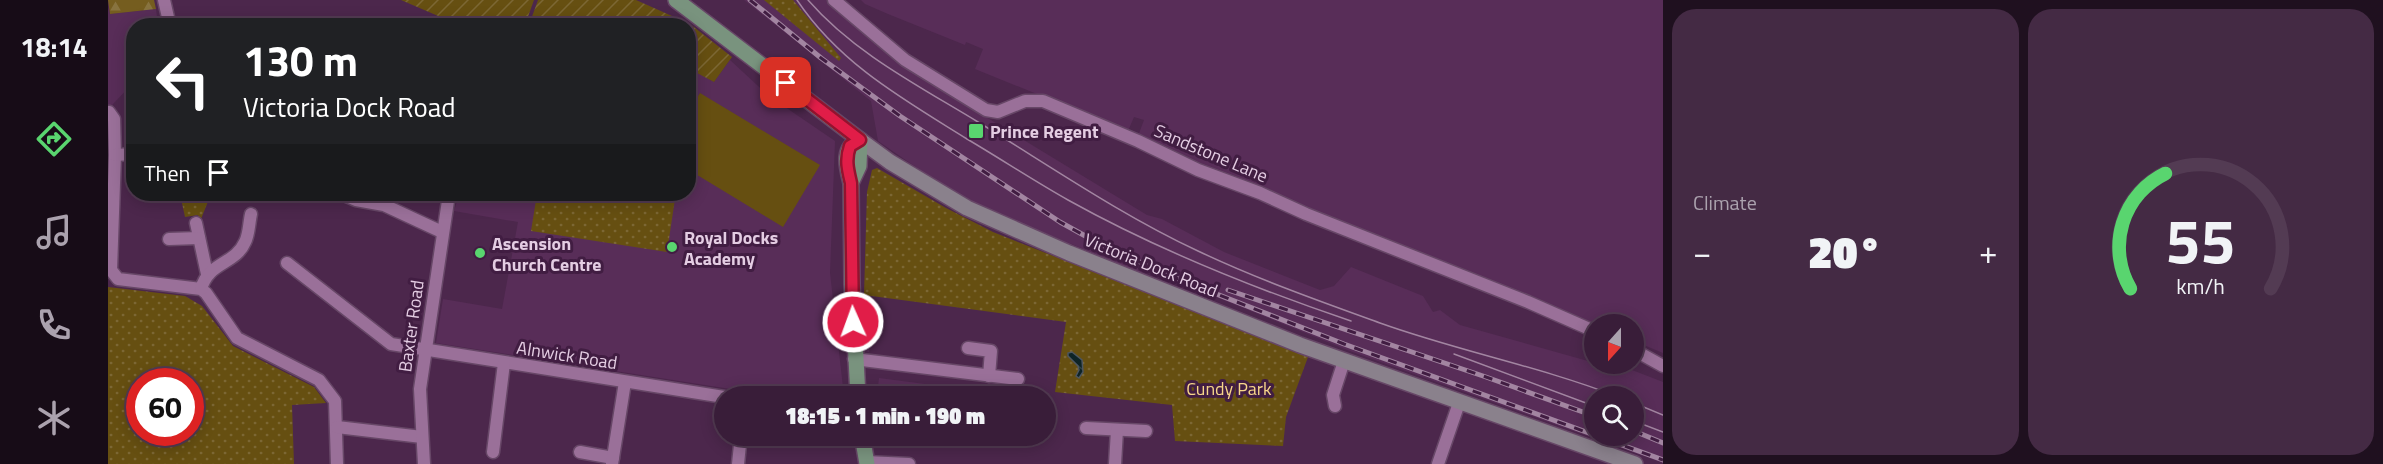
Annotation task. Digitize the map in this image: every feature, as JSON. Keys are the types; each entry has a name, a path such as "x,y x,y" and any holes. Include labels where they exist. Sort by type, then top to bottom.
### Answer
{"main road":[{"name":"Victoria Dock Road","path":"676,0 860,140"},
{"path":"857,386 854,359 851,183 859,165 860,140"},
{"path":"863,446 867,463"}],"street":[{"path":"164,0 168,18"},
{"name":"Sandstone Lane","path":"834,0 905,60 986,110 998,112 1025,101 1043,102 1138,141 1198,170 1260,193 1306,214 1584,327"},
{"path":"109,112 114,119 111,270 114,277 201,289 237,338 319,380 334,401 337,464"},
{"name":"Victoria Dock Road","path":"860,140 927,185 1001,224 1197,305 1344,361 1615,461 1635,464"},
{"path":"115,155 126,154"},
{"path":"361,201 384,206 442,232"},
{"name":"Baxter Road","path":"424,464 420,389 448,201"},
{"path":"201,289 207,274 239,252 246,242 250,214"},
{"path":"196,223 207,274"},
{"path":"170,239 199,238"},
{"name":"Alnwick Road","path":"287,263 387,341 397,346 714,395"},
{"path":"968,348 991,351 988,375"},
{"path":"1644,356 1663,366"},
{"path":"854,359 1018,379"},
{"path":"1335,405 1333,395 1344,361"},
{"name":"Alnwick Road","path":"493,452 504,363"},
{"name":"Alnwick Road","path":"580,452 613,461 625,382"},
{"path":"1438,464 1459,403"},
{"path":"337,427 422,437"},
{"path":"1086,428 1146,430"},
{"path":"1115,464 1117,430"},
{"path":"738,464 740,446"},
{"path":"867,463 909,464"}],"shaded area":[{"path":"744,0 830,0 895,55 940,89 1147,215 1162,219 1224,252 1320,290 1334,286 1351,267 1423,296 1433,312 1440,310 1460,325 1584,360 1584,374 1642,374 1663,382 1663,463 1615,446 1644,446 1644,386 1584,386 1584,435 1350,351 1144,268 1141,273 985,208 946,188 878,141 871,101"},
{"path":"861,0 1663,0 1663,353 1644,345 1644,314 1584,314 1584,321 1137,139 1144,120 1134,117 1128,131 975,69 983,49 966,42 965,45 865,4"},
{"path":"108,7 110,14 156,9 157,18 126,18 126,90 108,113"},
{"name":"Royal Docks Academy","path":"730,60 769,96 835,141 830,273 843,386 714,386 436,343 443,299 502,309 518,222 454,211 457,201 696,201 697,72 714,82"},
{"path":"869,302 875,303 869,352 863,351"},
{"path":"879,378 940,386 878,386"}],"green space":[{"path":"108,0 154,0 156,9 110,14"},
{"path":"401,0 534,0 528,18 443,18"},
{"path":"538,0 636,0 676,18 532,18"},
{"path":"764,0 793,0 841,58 839,61"},
{"path":"696,29 732,57 714,82 697,73 696,75"},
{"path":"700,93 820,165 783,227 696,174 696,100"},
{"name":"Cundy Park","path":"877,168 993,232 1308,357 1286,417 1283,446 1175,441 1172,405 1056,392 1066,322 864,295 867,192 872,170"},
{"path":"182,201 208,201 201,219 198,215 185,217"},
{"path":"536,201 675,201 667,252 531,231"},
{"path":"108,287 185,296 202,306 233,346 314,387 326,403 292,405 294,464 108,464"}],"water":[{"path":"1072,352 1082,360 1083,372 1079,378 1076,376 1078,366 1068,356 1068,353"}],"tram line":[{"path":"797,0 833,43 874,78 919,109 1055,193 1136,235 1207,267 1351,321"},
{"path":"808,0 846,36 910,82 1169,237 1265,280 1380,323 1590,386"},
{"path":"1454,354 1584,402"},
{"path":"1644,407 1663,415"},
{"path":"1644,425 1663,432"}],"railway":[{"path":"750,0 821,58 900,116 1060,222 1098,243 1168,275 1344,344 1663,460"},
{"path":"1228,290 1584,412"},
{"path":"1644,435 1663,443"}],"place":[{"name":"Prince Regent","path":"976,131"},
{"name":"Royal Docks Academy","path":"672,247"},
{"name":"Ascension Church Centre","path":"480,253"}],"route":[{"path":"786,83 860,140 850,146 847,154 847,171 851,183 853,322"}]}
